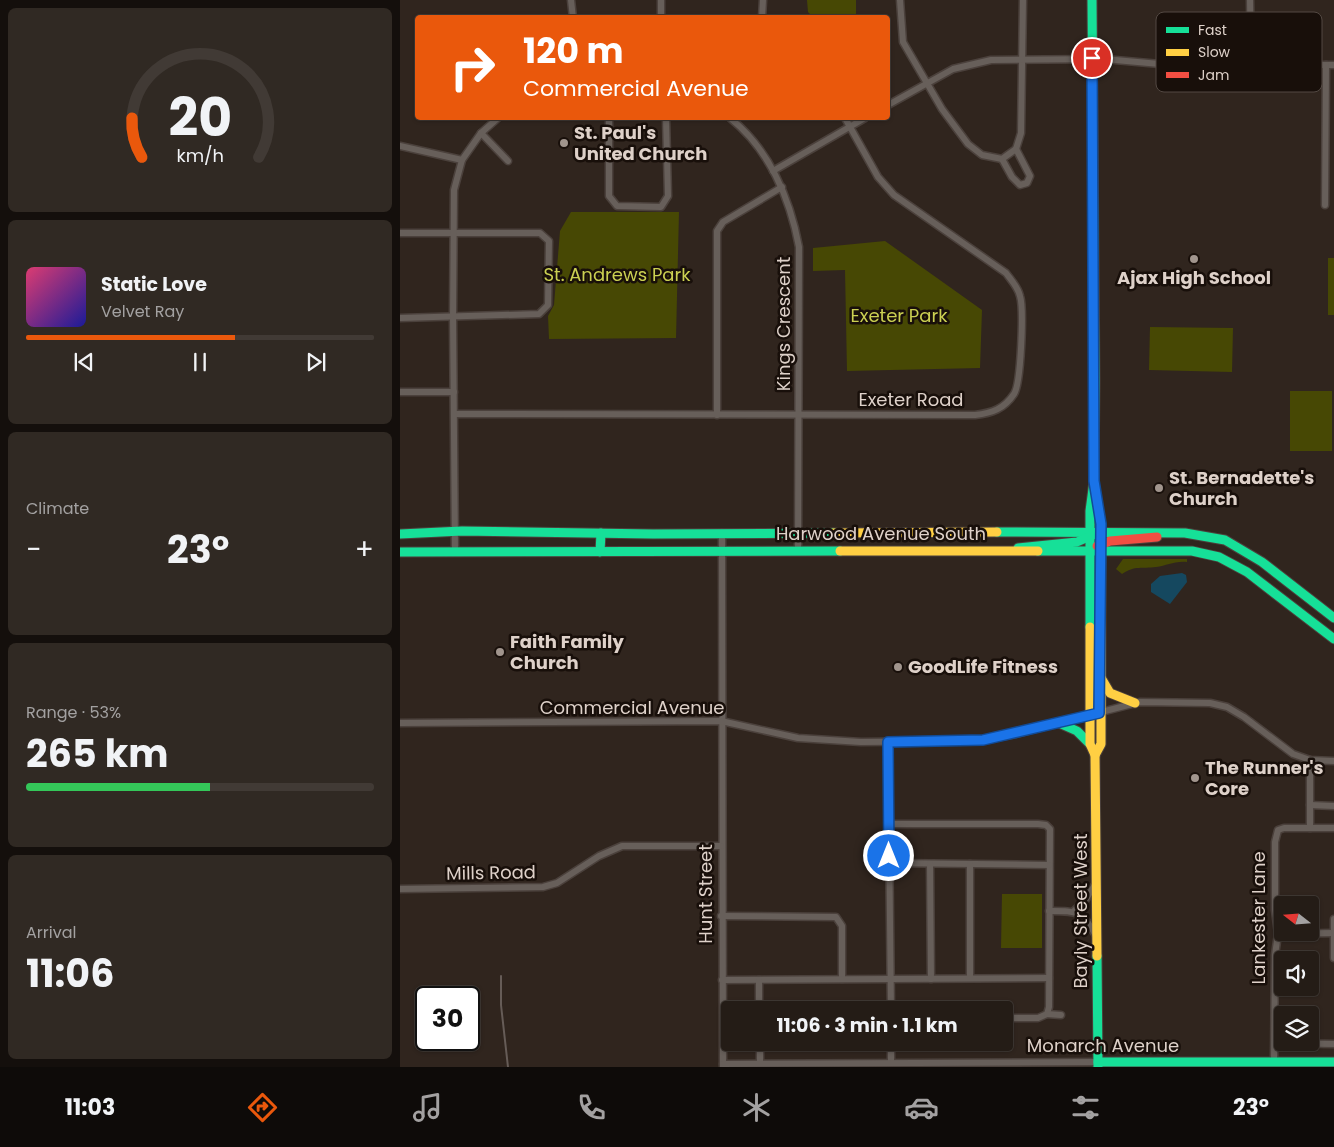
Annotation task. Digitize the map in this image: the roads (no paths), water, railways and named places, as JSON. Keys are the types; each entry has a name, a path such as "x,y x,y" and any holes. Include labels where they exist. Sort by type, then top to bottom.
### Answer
{"main road":[{"path":"1092,0 1094,481"},
{"name":"Bayly Street West","path":"1094,481 1101,531 1100,675 1090,744 1095,755 1098,1064"},
{"name":"Bayly Street West","path":"1094,481 1090,553 1095,715 1100,744 1095,755"},
{"name":"Harwood Avenue South","path":"400,534 455,532 1090,534 1101,531 1185,533 1225,540 1262,562 1334,618"},
{"path":"600,552 601,533"},
{"path":"948,552 951,533"},
{"path":"995,551 1077,542 1090,534"},
{"path":"1090,553 1101,548 1152,539 1165,534"},
{"path":"1101,548 1192,551 1220,557 1246,572 1316,628 1334,639"},
{"name":"Harwood Avenue South","path":"400,552 995,551 1090,553"},
{"path":"1100,675 1110,693 1135,703"},
{"path":"1059,723 1077,731 1090,744"},
{"name":"Monarch Avenue","path":"1098,1064 1334,1062"}],"street":[{"path":"571,0 573,15"},
{"path":"661,0 661,15"},
{"path":"762,15 763,0"},
{"path":"900,0 903,42 942,109 968,144 982,155 1002,159 1016,149 1021,133 1023,0"},
{"path":"890,104 926,82 972,63 1023,59 1092,58 1156,64"},
{"path":"1322,65 1334,65"},
{"path":"1325,205 1326,65"},
{"path":"455,551 454,190 462,160 481,133 496,120"},
{"path":"609,120 610,196 612,202 616,206 661,207 668,196 666,120"},
{"name":"Kings Crescent","path":"732,120 754,140 782,188 794,219 799,247 798,551"},
{"name":"Exeter Road","path":"455,414 798,415 992,413 1004,406 1015,393 1020,378 1020,297 1014,284 1006,273 894,195 878,177 846,120"},
{"path":"773,171 862,120"},
{"path":"481,133 508,161"},
{"path":"400,146 462,160"},
{"path":"1002,159 1012,177 1020,185 1027,183 1030,176 1016,149"},
{"path":"717,414 717,231 723,222 782,188"},
{"path":"400,233 540,233 548,242 549,253 548,305 539,314 400,318"},
{"path":"400,392 454,392"},
{"path":"721,551 722,533"},
{"name":"Hunt Street","path":"721,551 723,1065"},
{"name":"Commercial Avenue","path":"400,723 721,721 798,738 888,742 983,740 1095,715 1135,703 1210,703 1227,707 1293,754 1310,760"},
{"path":"888,742 891,1001"},
{"path":"1310,828 1310,760 1334,761"},
{"path":"1310,805 1334,806"},
{"path":"889,824 1038,824 1046,825 1050,829 1047,1014"},
{"name":"Lankester Lane","path":"1275,896 1275,842 1278,830 1334,828"},
{"name":"Mills Road","path":"400,888 543,887 557,883 599,856 622,846 721,846"},
{"path":"889,863 1048,865"},
{"path":"930,864 931,979"},
{"path":"970,864 970,978"},
{"path":"1074,911 1086,899 1097,881"},
{"path":"1049,911 1074,911 1088,922 1097,939"},
{"path":"722,916 836,917 842,926 842,979"},
{"path":"1334,919 1334,958"},
{"path":"1319,933 1333,933"},
{"name":"Lankester Lane","path":"1275,1006 1275,955 1277,941"},
{"path":"722,980 1049,978"},
{"path":"759,980 759,1001"},
{"path":"1013,1018 1038,1018 1047,1014 1061,1014"},
{"path":"1319,1044 1334,1044"},
{"path":"760,1051 760,1063"},
{"path":"891,1051 891,1062"},
{"name":"Lankester Lane","path":"1274,1062 1275,1051"},
{"name":"Monarch Avenue","path":"723,1065 891,1062 1098,1064"}],"water":[{"path":"1182,573 1186,575 1187,582 1170,604 1151,592 1151,584 1160,576"}],"railway":[{"path":"501,976 501,1005 508,1067"}],"place":[{"name":"St. Paul's United Church","path":"564,143"},
{"name":"Ajax High School","path":"1194,259"},
{"name":"St. Bernadette's Church","path":"1159,488"},
{"name":"Faith Family Church","path":"500,652"},
{"name":"GoodLife Fitness","path":"898,667"},
{"name":"The Runner's Core","path":"1195,778"}],"park label":[{"name":"St. Andrews Park","path":"617,275"},
{"name":"Exeter Park","path":"899,316"}]}
